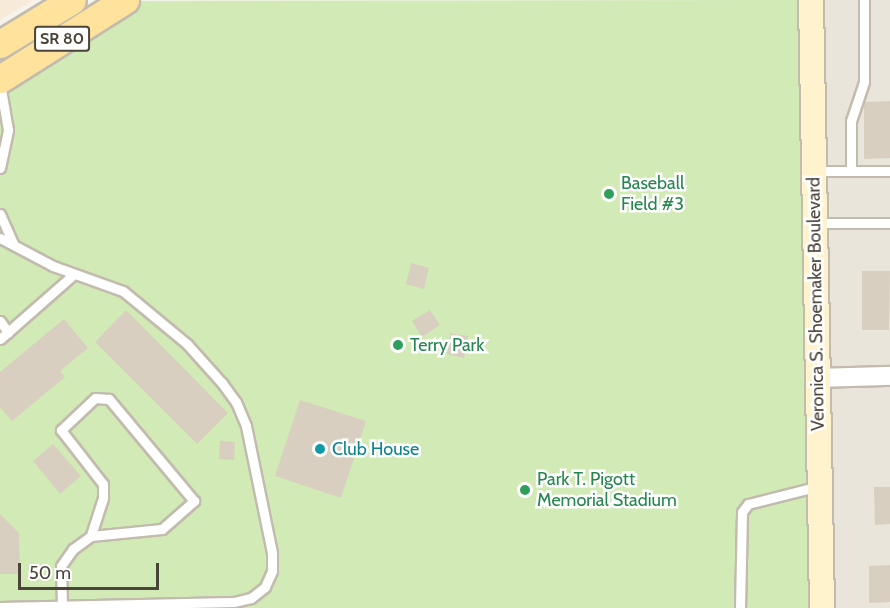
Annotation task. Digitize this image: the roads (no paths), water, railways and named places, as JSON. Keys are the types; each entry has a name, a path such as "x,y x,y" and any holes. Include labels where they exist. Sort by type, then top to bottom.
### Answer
{"main road":[{"name":"SR 80","path":"0,44 72,0"},
{"name":"SR 80","path":"0,81 125,0"}],"street":[{"name":"Veronica S. Shoemaker Boulevard","path":"811,0 822,608"},
{"path":"817,378 890,376"}],"lane":[{"path":"851,171 851,121 863,88 864,0"},
{"path":"0,81 8,130 0,168"},
{"path":"814,171 890,171"},
{"path":"0,214 13,243"},
{"path":"814,223 890,223"},
{"path":"0,238 52,266 123,291 152,312 222,383 236,402 246,426 272,553 272,571 265,587 251,598 233,602 147,606 2,607"},
{"path":"0,339 74,274"},
{"path":"0,321 8,332"},
{"path":"62,606 61,567 73,549 91,536 162,529 194,501 109,399 95,398 61,430 103,484 103,498 91,536"},
{"path":"740,608 742,512 748,504 819,486"}],"place":[{"name":"Baseball Field #3","path":"609,194"},
{"name":"Terry Park","path":"398,345"},
{"name":"Club House","path":"320,449"},
{"name":"Park T. Pigott Memorial Stadium","path":"525,490"}]}
